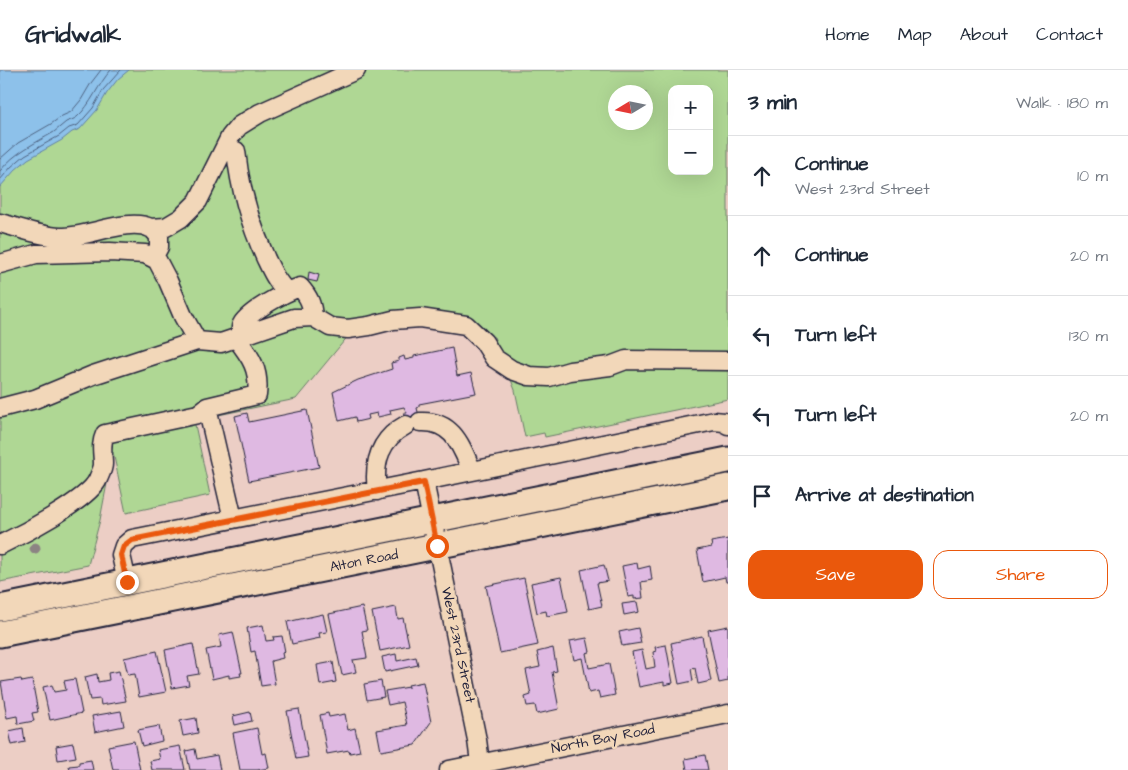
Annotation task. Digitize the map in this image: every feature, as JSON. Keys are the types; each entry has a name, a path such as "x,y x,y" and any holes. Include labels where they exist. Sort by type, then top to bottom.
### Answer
{"highway":[{"name":"Alton Road","path":"0,608 728,460"},
{"name":"Alton Road","path":"0,634 728,487"}],"street":[{"path":"0,224 36,234 61,237 81,236 132,225 150,228 166,227 181,218 198,201 230,137 239,126 260,113 356,70"},
{"path":"236,151 239,175 253,229 272,272 287,292"},
{"path":"150,228 159,236 159,247 153,258"},
{"path":"0,264 36,254 71,252 144,254 157,260 197,341"},
{"path":"0,544 27,532 82,497 97,482 103,466 101,442 105,434 198,414 208,407 258,395 259,382 252,358 238,337 241,326 250,315 287,292 300,287 309,296 313,317"},
{"path":"0,408 35,399 93,375 197,341 222,343 294,318 313,317 330,327 348,329 393,320 420,318 466,325 484,342 494,358 512,370 529,376 549,377 570,370 610,366 626,360 728,361"},
{"path":"208,407 233,519"},
{"path":"377,491 375,478 384,442 394,431 413,423 431,421 443,426 458,440 472,471"},
{"path":"127,582 121,555 124,546 132,540 424,482 714,421 724,422 728,425"},
{"name":"West 23rd Street","path":"424,482 477,740 480,767"},
{"name":"North Bay Road","path":"449,770 480,767 728,714"}],"green space":[{"path":"0,70 728,70 728,399 545,437 544,433 525,437 515,390 494,337 417,323 349,335 296,399 194,420 210,495 126,513 113,452 100,520 88,565 0,582"}],"water":[{"path":"0,70 129,70 118,79 97,110 80,129 28,159 0,187"}],"building":[{"path":"309,272 319,275 317,282 308,280"},
{"path":"452,348 457,376 471,373 476,393 419,404 417,408 421,424 406,427 404,413 407,413 404,407 390,410 391,414 378,417 377,413 368,415 369,419 356,422 355,417 339,421 333,392 358,380 392,369 391,363 399,361 399,358 404,356 405,360 414,358 414,356"},
{"path":"307,410 319,467 249,481 235,416 247,413 249,422"},
{"path":"728,539 728,582 726,582 725,577 703,582 697,550 712,547 711,542"},
{"path":"637,563 638,569 650,566 652,580 641,582 643,598 634,599 634,596 628,597 622,566"},
{"path":"604,565 608,581 597,583 602,606 589,609 581,570"},
{"path":"561,577 568,612 547,616 546,611 537,613 531,583"},
{"path":"524,578 538,645 500,653 486,586"},
{"path":"637,602 639,612 624,615 622,604"},
{"path":"362,607 367,630 362,631 367,658 353,660 356,672 342,675 329,614"},
{"path":"396,607 398,619 403,618 409,645 380,651 372,612"},
{"path":"323,614 327,632 319,633 320,638 292,644 287,622"},
{"path":"263,625 266,641 274,640 273,637 282,636 285,652 282,653 283,658 271,661 275,684 261,686 255,651 251,652 247,628"},
{"path":"728,626 728,681 719,683 708,630"},
{"path":"638,628 641,643 622,646 619,632"},
{"path":"233,632 242,673 240,673 241,676 229,678 229,675 212,679 206,650 221,647 219,635"},
{"path":"702,636 711,681 698,684 695,668 691,669 693,681 679,684 671,643"},
{"path":"587,638 590,652 586,653 589,668 609,664 615,695 600,698 598,691 589,693 582,658 574,660 570,641"},
{"path":"193,644 199,674 187,676 189,685 172,688 165,650"},
{"path":"666,645 673,683 664,685 664,682 639,687 632,652 642,650 646,669 655,667 653,652 656,651 655,647"},
{"path":"553,648 557,671 552,672 559,709 537,714 535,705 527,706 525,697 531,695 526,670 540,667 537,652"},
{"path":"157,651 166,692 139,697 135,674 128,675 124,658"},
{"path":"396,654 397,661 416,657 418,665 385,672 382,657"},
{"path":"333,662 336,682 320,685 317,665"},
{"path":"119,671 126,701 101,705 100,699 90,700 85,677 97,674 98,682 109,680 108,673"},
{"path":"21,679 22,682 32,680 38,712 32,713 34,721 18,724 17,716 7,718 1,682"},
{"path":"75,679 82,713 50,720 43,687 52,685 54,692 66,690 64,681"},
{"path":"381,681 384,697 367,700 364,684"},
{"path":"423,682 431,722 415,745 381,751 377,730 407,725 402,702 388,705 385,691 409,687 408,685"},
{"path":"299,709 308,757 296,759 287,711"},
{"path":"121,711 124,726 95,732 92,716"},
{"path":"250,712 252,721 235,725 233,716"},
{"path":"328,713 329,717 345,714 348,730 355,728 360,751 350,753 349,750 327,754 320,715"},
{"path":"196,718 198,733 183,736 180,721"},
{"path":"159,726 162,741 142,746 138,730"},
{"path":"23,728 25,742 12,745 9,731"},
{"path":"257,728 262,754 266,753 269,768 240,770 233,733"},
{"path":"134,741 140,770 113,770 108,746"},
{"path":"73,743 76,757 58,760 56,746"},
{"path":"180,746 185,770 152,770 150,761 160,759 158,750"},
{"path":"195,749 197,759 217,755 220,770 190,770 186,751"},
{"path":"705,755 708,770 687,770 685,759"},
{"path":"91,760 93,770 70,770 69,766 79,765 79,762"}],"route":[{"path":"127,582 121,555 124,546 132,540 424,482 437,546"}]}
